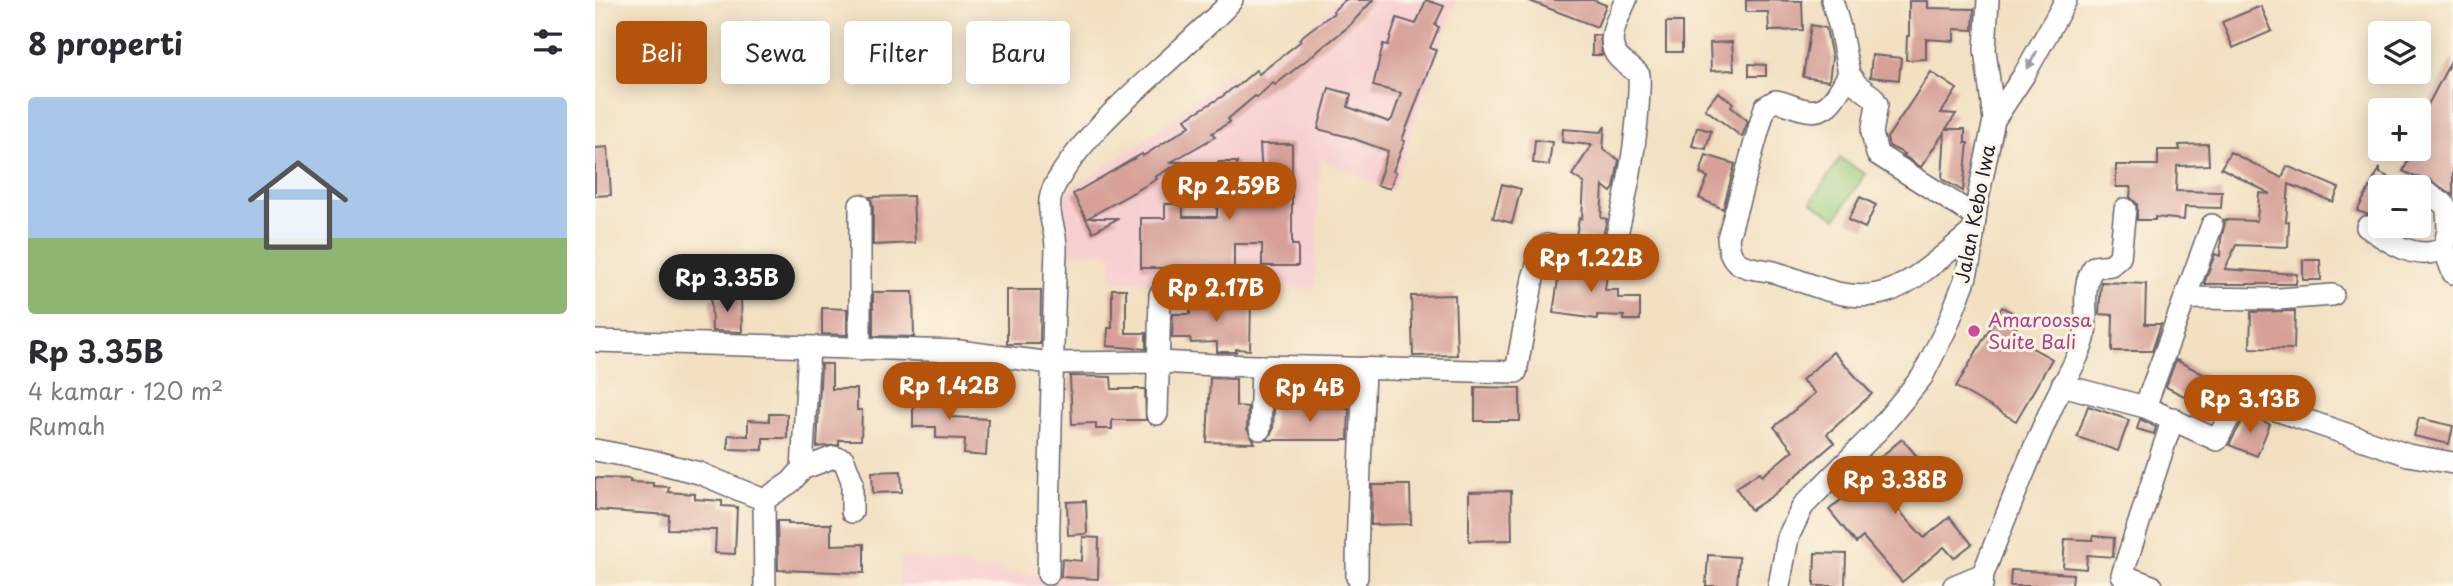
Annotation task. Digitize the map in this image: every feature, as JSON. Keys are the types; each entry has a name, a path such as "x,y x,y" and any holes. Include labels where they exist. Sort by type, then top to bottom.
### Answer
{"street":[{"path":"1048,574 1056,243 1049,215 1050,198 1075,156 1107,118 1232,0"},
{"path":"595,341 809,349 959,351 1051,363 1160,362 1516,372 1533,278 1543,247 1548,245 1604,254 1613,251 1627,196 1640,86 1639,75 1616,55 1613,46 1614,25 1626,0"},
{"path":"1832,0 1851,79 1873,97 1877,104 1872,133 1877,155 1974,224 1917,274 1887,292 1868,295 1843,295 1778,273 1740,265 1730,253 1728,238 1765,107 1775,101 1805,110 1822,110 1831,104 1849,74"},
{"name":"Jalan Kebo Iwa","path":"1779,586 1788,537 1803,506 1880,428 1922,377 1946,329 1965,280 1994,120 1985,50 1987,0"},
{"name":"Jalan Kebo Iwa","path":"1994,120 2024,75 2066,0"},
{"path":"2431,196 2447,209 2448,230 2444,248 2453,273"},
{"path":"860,205 860,349"},
{"path":"1954,586 1982,580 2025,468 2085,336 2087,282 2090,272 2094,267 2111,265 2119,257 2125,209"},
{"path":"2145,407 2212,225"},
{"path":"2367,227 2411,252 2424,254 2444,248"},
{"path":"1157,414 1160,295"},
{"path":"2185,298 2278,299 2333,296"},
{"path":"802,469 809,349"},
{"path":"1260,429 1262,366"},
{"path":"1357,577 1357,504 1364,368"},
{"path":"2062,385 2145,407 2217,440 2237,402 2244,399 2408,455 2453,463"},
{"path":"2153,586 2122,575 2173,418"},
{"path":"595,450 699,473 764,500"},
{"path":"764,500 791,482 802,469 834,457 844,460 852,481 852,512"},
{"path":"764,500 765,586"}],"shaded area":[{"path":"1337,0 1456,0 1392,192 1320,158 1315,289 1112,281 1111,257 1105,252 1063,252 1066,192 1144,141 1229,72 1238,84 1320,18"},
{"path":"901,558 1127,586 898,586"}],"green space":[{"path":"1840,158 1865,174 1836,218 1811,202"}],"building":[{"path":"1345,0 1373,0 1348,27 1228,119 1230,122 1212,133 1215,137 1171,162 1181,162 1155,177 1157,179 1088,218 1119,218 1093,232 1073,194 1142,154 1143,156 1190,126 1185,119 1235,88 1256,70 1259,74 1334,13"},
{"path":"1426,0 1444,6 1435,25 1439,27 1430,48 1436,50 1402,140 1405,141 1393,171 1396,172 1390,188 1387,188 1377,185 1388,151 1318,129 1329,88 1351,94 1348,107 1389,122 1392,119 1401,93 1373,86 1383,44 1388,45 1397,18 1416,24"},
{"path":"1527,0 1593,0 1606,5 1597,27"},
{"path":"1746,0 1802,1 1803,30 1769,31 1768,12 1746,12"},
{"path":"1909,1 1928,1 1928,8 1974,9 1973,30 1954,29 1954,41 1926,39 1926,59 1906,60"},
{"path":"2261,6 2272,31 2233,48 2222,22"},
{"path":"1666,22 1682,22 1682,52 1666,52"},
{"path":"1811,25 1826,28 1832,58 1829,81 1803,77"},
{"path":"1592,35 1600,35 1602,55 1592,55"},
{"path":"1732,42 1734,70 1711,71 1710,43"},
{"path":"1872,55 1901,58 1899,80 1870,77"},
{"path":"2453,57 2453,195 2431,181 2431,175 2411,175 2403,171 2408,161 2431,161 2431,99"},
{"path":"1749,64 1766,65 1766,76 1749,76"},
{"path":"1931,72 1957,89 1941,113 1956,114 1946,129 1965,129 1965,143 1968,143 1963,191 1942,179 1945,131 1921,167 1889,146 1887,138"},
{"path":"1718,92 1733,103 1731,107 1748,121 1742,137 1705,109"},
{"path":"1605,126 1603,149 1619,160 1614,188 1611,192 1603,186 1601,218 1607,219 1602,240 1576,236 1579,218 1582,219 1584,183 1572,175 1592,145 1562,142 1563,129 1601,132"},
{"path":"1697,127 1711,131 1706,149 1692,146"},
{"path":"1535,140 1552,142 1549,165 1533,163"},
{"path":"1260,144 1292,144 1292,245 1298,245 1298,266 1262,266 1262,244 1234,244 1234,268 1141,268 1141,218 1165,218 1165,204 1183,204 1183,217 1217,217 1218,162 1237,162 1237,194 1263,194"},
{"path":"2208,144 2209,165 2177,166 2176,191 2222,192 2221,208 2185,207 2184,220 2155,217 2155,220 2137,220 2137,204 2130,197 2131,187 2116,187 2116,165 2158,165 2158,150 2180,150 2179,145"},
{"path":"608,147 611,195 595,196 595,148"},
{"path":"2230,152 2282,178 2287,166 2339,188 2333,202 2289,184 2286,222 2289,222 2288,247 2236,245 2225,269 2297,274 2296,284 2204,284 2215,254 2220,256 2224,220 2257,221 2259,193 2271,194 2221,168"},
{"path":"1706,155 1735,164 1723,209 1699,198 1708,177 1700,174"},
{"path":"1502,184 1521,189 1512,223 1493,218"},
{"path":"2368,190 2368,214 2357,211"},
{"path":"913,196 915,243 873,245 873,205 870,197"},
{"path":"1860,197 1876,205 1865,228 1848,220"},
{"path":"1561,260 1608,266 1605,290 1618,290 1618,298 1640,298 1640,320 1624,320 1624,316 1597,315 1597,319 1553,313"},
{"path":"2303,260 2320,260 2321,280 2303,280"},
{"path":"2101,282 2146,284 2145,324 2161,324 2152,351 2112,351 2113,315 2099,314"},
{"path":"1112,289 1126,289 1126,333 1146,333 1146,349 1107,346 1108,328 1112,328"},
{"path":"1007,290 1041,290 1040,344 1007,344"},
{"path":"873,292 913,292 914,337 873,336"},
{"path":"1455,295 1457,355 1413,356 1411,296"},
{"path":"741,297 742,332 712,331 711,298"},
{"path":"1251,301 1250,350 1217,352 1217,342 1191,343 1190,338 1172,338 1173,314 1190,314 1190,302"},
{"path":"2002,307 2022,318 2011,336 2052,359 2016,421 1956,387"},
{"path":"822,308 847,309 847,335 822,334"},
{"path":"2295,311 2294,349 2250,348 2251,312"},
{"path":"1833,352 1872,394 1827,434 1834,443 1775,494 1751,510 1736,488 1760,472 1762,476 1793,450 1774,427 1815,393 1802,380"},
{"path":"2176,360 2207,376 2194,401 2166,387"},
{"path":"821,364 832,364 832,389 857,389 857,410 862,410 861,440 839,440 839,445 817,447"},
{"path":"1070,376 1111,377 1112,389 1145,389 1146,420 1112,420 1112,429 1096,429 1096,423 1072,424"},
{"path":"1210,378 1236,379 1236,406 1248,407 1247,429 1255,443 1207,442"},
{"path":"913,384 931,384 931,401 951,402 951,417 988,419 986,456 964,454 965,439 936,438 936,427 913,427"},
{"path":"1475,387 1520,388 1520,421 1475,421"},
{"path":"2088,406 2129,420 2118,451 2077,437"},
{"path":"1274,407 1349,408 1348,440 1267,440 1273,430"},
{"path":"769,414 787,414 787,438 763,438 763,450 728,449 728,435 748,436 748,420 769,421"},
{"path":"2246,414 2270,424 2257,456 2229,445"},
{"path":"2419,418 2453,426 2449,444 2414,436"},
{"path":"2140,419 2156,427 2154,434 2137,429"},
{"path":"1902,439 1928,469 1893,500 1898,509 1924,538 1950,517 1972,544 1954,558 1944,547 1902,582 1863,537 1856,543 1829,510 1883,464 1878,459"},
{"path":"901,471 902,492 873,493 872,472"},
{"path":"595,478 653,483 653,486 669,487 668,492 695,494 695,499 722,501 722,506 737,507 735,554 715,553 716,530 668,529 669,515 595,510"},
{"path":"1372,485 1410,485 1411,524 1371,525"},
{"path":"1511,491 1512,540 1469,541 1469,492"},
{"path":"1086,501 1087,534 1068,535 1067,502"},
{"path":"777,521 788,521 788,524 831,524 831,545 864,544 864,573 778,570"},
{"path":"2093,536 2114,538 2113,557 2087,555 2086,569 2063,567 2065,539 2093,540"},
{"path":"1083,537 1099,538 1098,579 1061,577 1062,559 1082,561"},
{"path":"1815,553 1846,554 1845,586 1814,586"},
{"path":"1708,555 1739,557 1737,586 1706,586"},
{"path":"2011,570 2073,574 2072,586 2010,586"}],"place":[{"name":"Amaroossa Suite Bali","path":"1974,331"}]}
